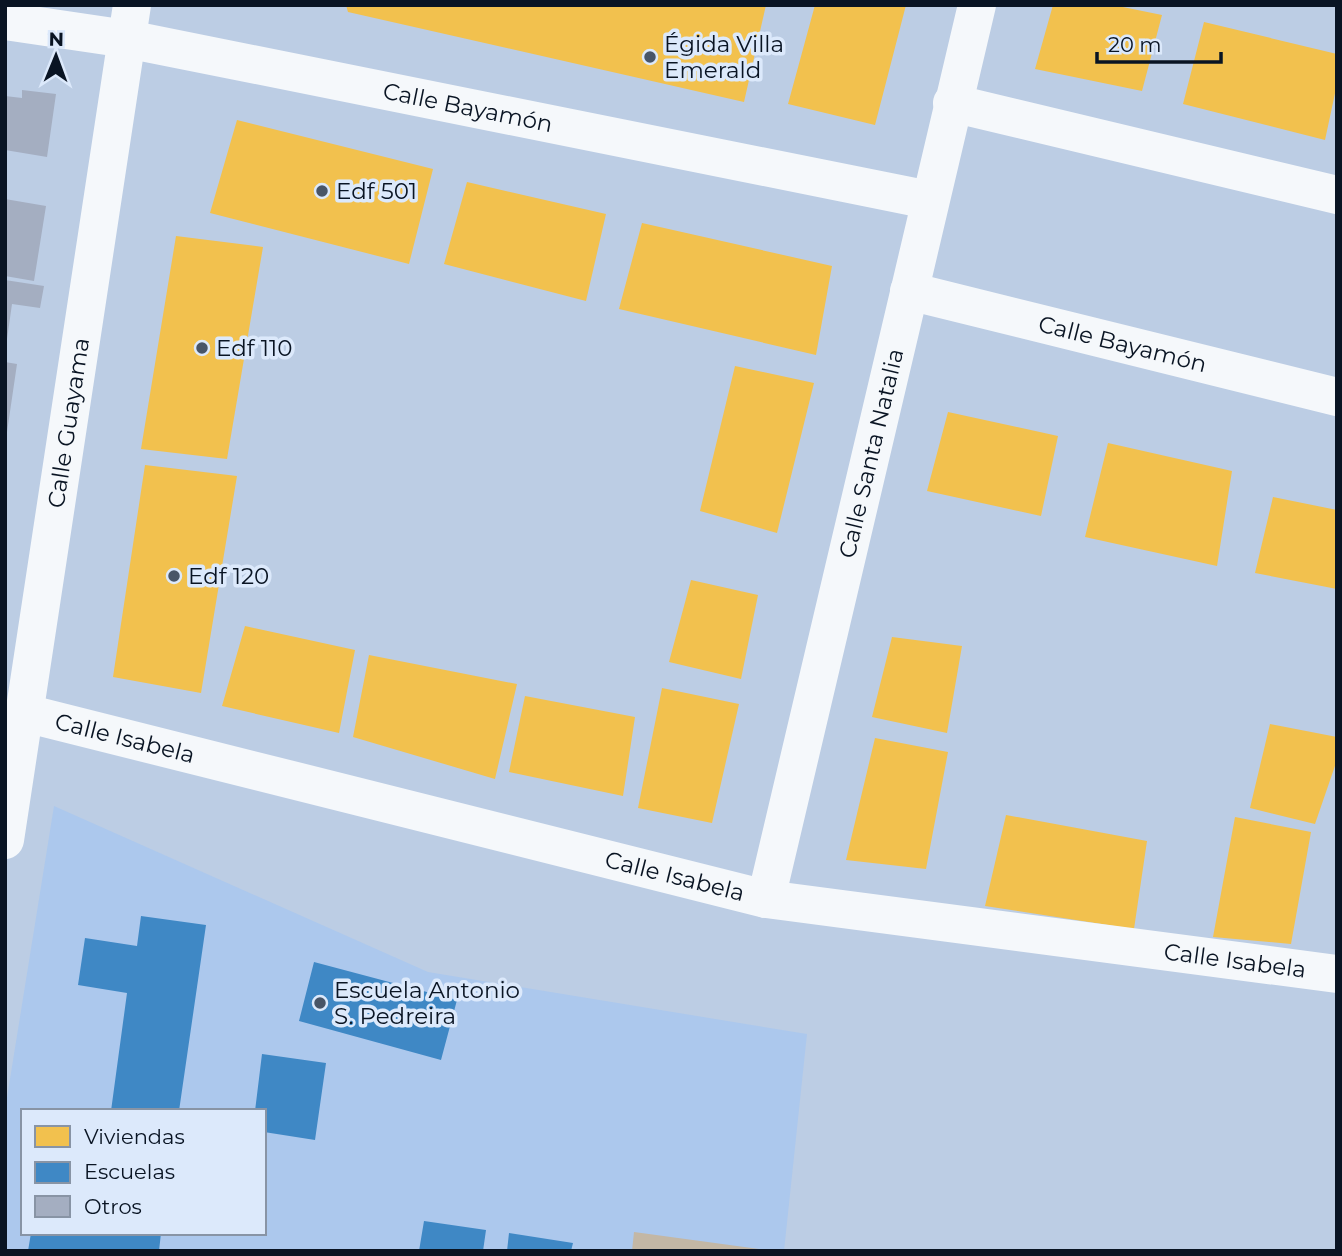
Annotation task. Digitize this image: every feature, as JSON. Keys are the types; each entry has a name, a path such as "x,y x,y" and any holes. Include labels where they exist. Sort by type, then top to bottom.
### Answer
{"street":[{"name":"Calle Santa Natalia","path":"766,899 977,5"},
{"name":"Calle Bayamón","path":"5,21 130,22 929,200"},
{"name":"Calle Guayama","path":"5,841 130,22"},
{"path":"952,103 1337,195"},
{"name":"Calle Bayamón","path":"909,291 1337,397"},
{"name":"Calle Isabela","path":"25,713 766,899 1337,974"}],"shaded area":[{"name":"Escuela Antonio S. Pedreira","path":"54,806 428,972 807,1034 784,1251 5,1251 5,1110"},
{"path":"634,1232 759,1249 759,1251 632,1251"}],"building: Viviendas":[{"name":"Égida Villa Emerald","path":"346,5 766,5 744,102 348,12"},
{"path":"815,5 906,5 875,125 788,104"},
{"path":"1053,5 1113,5 1162,15 1142,91 1035,69"},
{"path":"1204,22 1337,54 1337,84 1325,140 1183,104"},
{"name":"Edf 501","path":"237,120 433,169 409,264 210,213"},
{"path":"467,182 606,214 586,301 444,264"},
{"path":"642,223 832,266 816,355 619,309"},
{"name":"Edf 110","path":"176,236 263,247 227,459 141,449"},
{"path":"735,366 814,383 777,533 700,511"},
{"path":"948,412 1058,436 1041,516 927,491"},
{"path":"1108,443 1232,471 1217,566 1085,537"},
{"name":"Edf 120","path":"145,465 237,476 201,693 113,677"},
{"path":"1273,497 1337,510 1337,589 1255,573"},
{"path":"691,580 758,595 741,679 669,662"},
{"path":"245,626 355,650 339,733 222,706"},
{"path":"892,637 962,646 947,733 872,717"},
{"path":"369,655 517,684 495,779 353,737"},
{"path":"662,688 739,704 712,823 638,808"},
{"path":"525,696 635,717 623,796 509,772"},
{"path":"1270,724 1337,737 1337,760 1315,824 1250,808"},
{"path":"875,738 948,752 926,869 846,860"},
{"path":"1006,815 1147,841 1134,929 985,906"},
{"path":"1235,817 1311,832 1291,944 1213,937"}],"building: Escuelas":[{"path":"141,916 206,925 179,1109 111,1109 127,993 78,985 85,938 137,946"},
{"path":"314,962 457,1000 441,1060 299,1021"},
{"path":"262,1054 326,1063 315,1140 266,1132 266,1109 255,1109"},
{"path":"424,1221 486,1230 483,1251 419,1251"},
{"path":"509,1233 573,1243 571,1251 507,1251"},
{"path":"31,1235 161,1235 159,1251 28,1251"}],"building: Otros":[{"path":"22,90 56,94 47,157 5,150 5,96 22,98"},
{"path":"5,199 46,206 34,281 5,276"},
{"path":"5,280 44,286 40,308 12,304 7,339"},
{"path":"5,362 17,364 7,432 5,432"}],"place":[{"name":"Égida Villa Emerald","path":"650,57"},
{"name":"Edf 501","path":"322,191"},
{"name":"Edf 110","path":"202,348"},
{"name":"Edf 120","path":"174,576"},
{"name":"Escuela Antonio S. Pedreira","path":"320,1003"}]}
